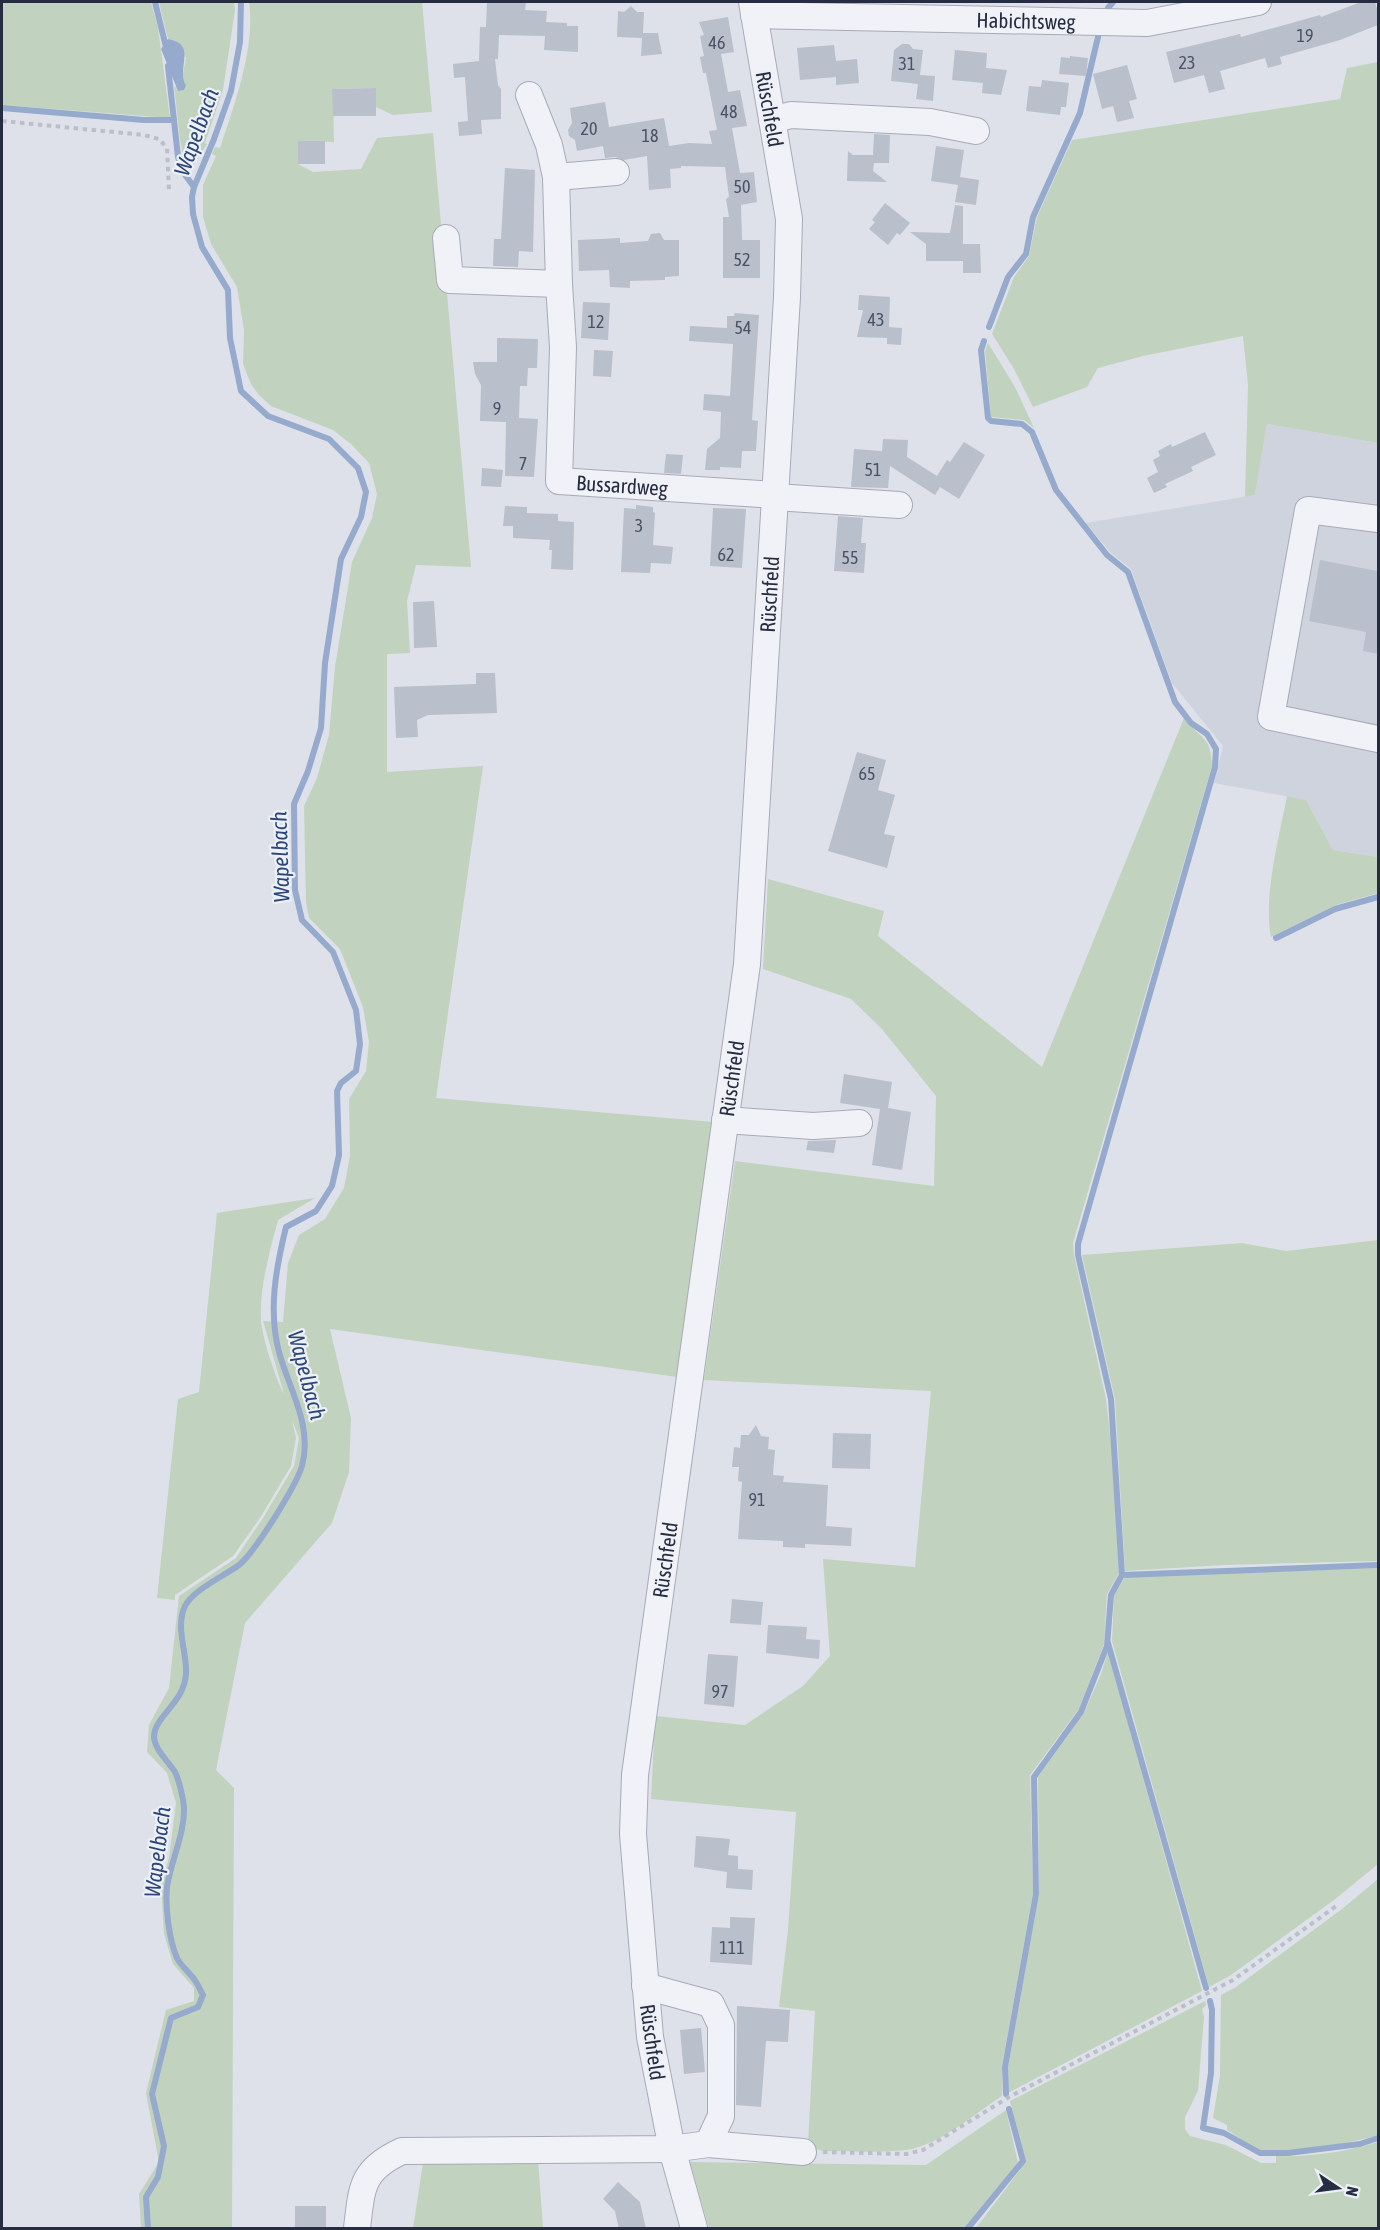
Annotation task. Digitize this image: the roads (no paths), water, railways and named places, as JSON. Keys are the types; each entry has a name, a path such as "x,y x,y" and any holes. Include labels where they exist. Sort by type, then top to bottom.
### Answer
{"street":[{"name":"Habichtsweg","path":"753,8 1147,23 1258,2"},
{"name":"Rüschfeld","path":"694,2229 672,2149 650,2037 633,1834 635,1775 747,964 789,219 753,8"},
{"name":"Bussardweg","path":"529,95 549,145 556,177 563,347 559,482 775,496"},
{"path":"772,120 791,115 930,122 976,131"},
{"path":"556,177 616,172"},
{"path":"446,238 450,280 559,284"},
{"path":"775,496 899,505"},
{"path":"1378,519 1308,510 1271,717 1378,739"},
{"path":"725,1120 813,1126 859,1123"},
{"path":"645,1986 711,2004 721,2025 722,2116 708,2144"},
{"path":"357,2229 361,2198 368,2176 382,2160 402,2151 672,2149 708,2144 803,2152"}],"water":[{"path":"168,39 182,46 184,52 183,72 186,85 184,90 178,91 161,49"}],"waterway":[{"path":"155,2 166,47"},
{"name":"Wapelbach","path":"148,2228 146,2197 158,2177 164,2146 152,2094 171,2018 198,2007 203,1995 177,1958 168,1923 167,1887 180,1837 184,1807 175,1772 155,1742 155,1729 181,1693 184,1684 186,1665 181,1623 185,1606 195,1594 246,1558 274,1518 302,1466 305,1451 302,1422 283,1366 276,1336 274,1321 276,1273 286,1227 316,1211 332,1186 339,1155 337,1091 341,1083 356,1071 360,1044 356,1010 333,952 302,920 295,890 294,804 308,771 321,728 325,663 341,559 361,517 366,492 358,468 329,439 268,416 241,391 230,338 228,290 202,247 193,214 194,187 231,91 240,42 241,2"},
{"path":"1108,8 1113,2"},
{"path":"989,327 1008,277 1026,254 1033,217 1080,113 1098,37"},
{"path":"168,66 178,157 183,172 194,187"},
{"path":"2,108 144,120 174,120"},
{"path":"984,341 981,350 988,418 991,421 1022,424 1032,432 1056,490 1107,555 1128,572 1175,702 1191,723 1207,734 1216,749 1215,767 1078,1244 1078,1255 1111,1399 1122,1575 1111,1595 1107,1646 1081,1712 1034,1777 1036,1894 1005,2067 1006,2094"},
{"path":"1276,938 1335,909 1378,897"},
{"path":"1122,1575 1378,1565"},
{"path":"1108,1643 1206,1988"},
{"path":"1210,2001 1212,2010 1211,2073 1203,2128 1224,2133 1260,2153 1288,2153 1360,2144 1378,2138"},
{"path":"968,2228 1023,2161 1009,2109"}]}
